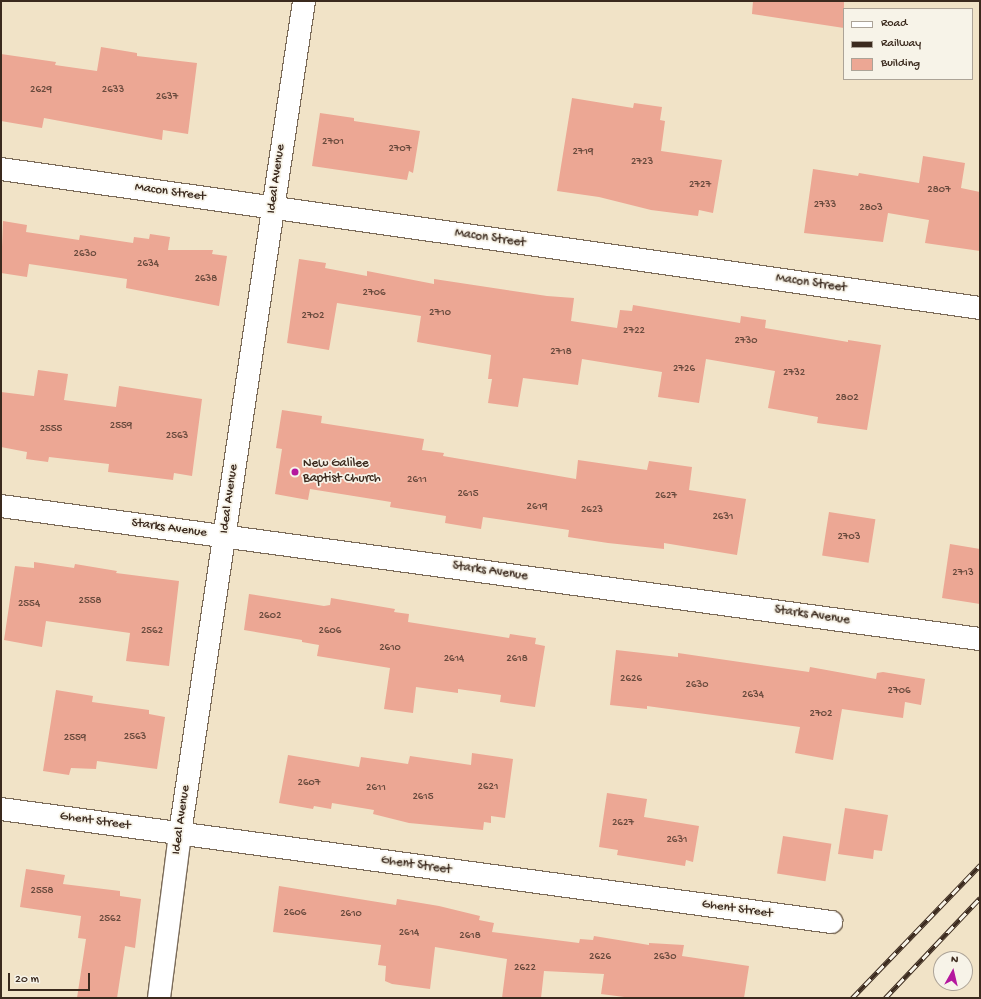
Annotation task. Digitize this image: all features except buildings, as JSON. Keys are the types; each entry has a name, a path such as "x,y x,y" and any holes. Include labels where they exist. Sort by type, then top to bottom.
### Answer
{"street":[{"name":"Ideal Avenue","path":"159,998 180,833 304,1"},
{"name":"Macon Street","path":"1,169 980,308"},
{"name":"Starks Avenue","path":"1,506 980,639"},
{"name":"Ghent Street","path":"1,809 831,922"}],"railway":[{"path":"852,998 980,865"},
{"path":"885,998 980,898"}],"place":[{"name":"New Galilee Baptist Church","path":"295,472"}]}
